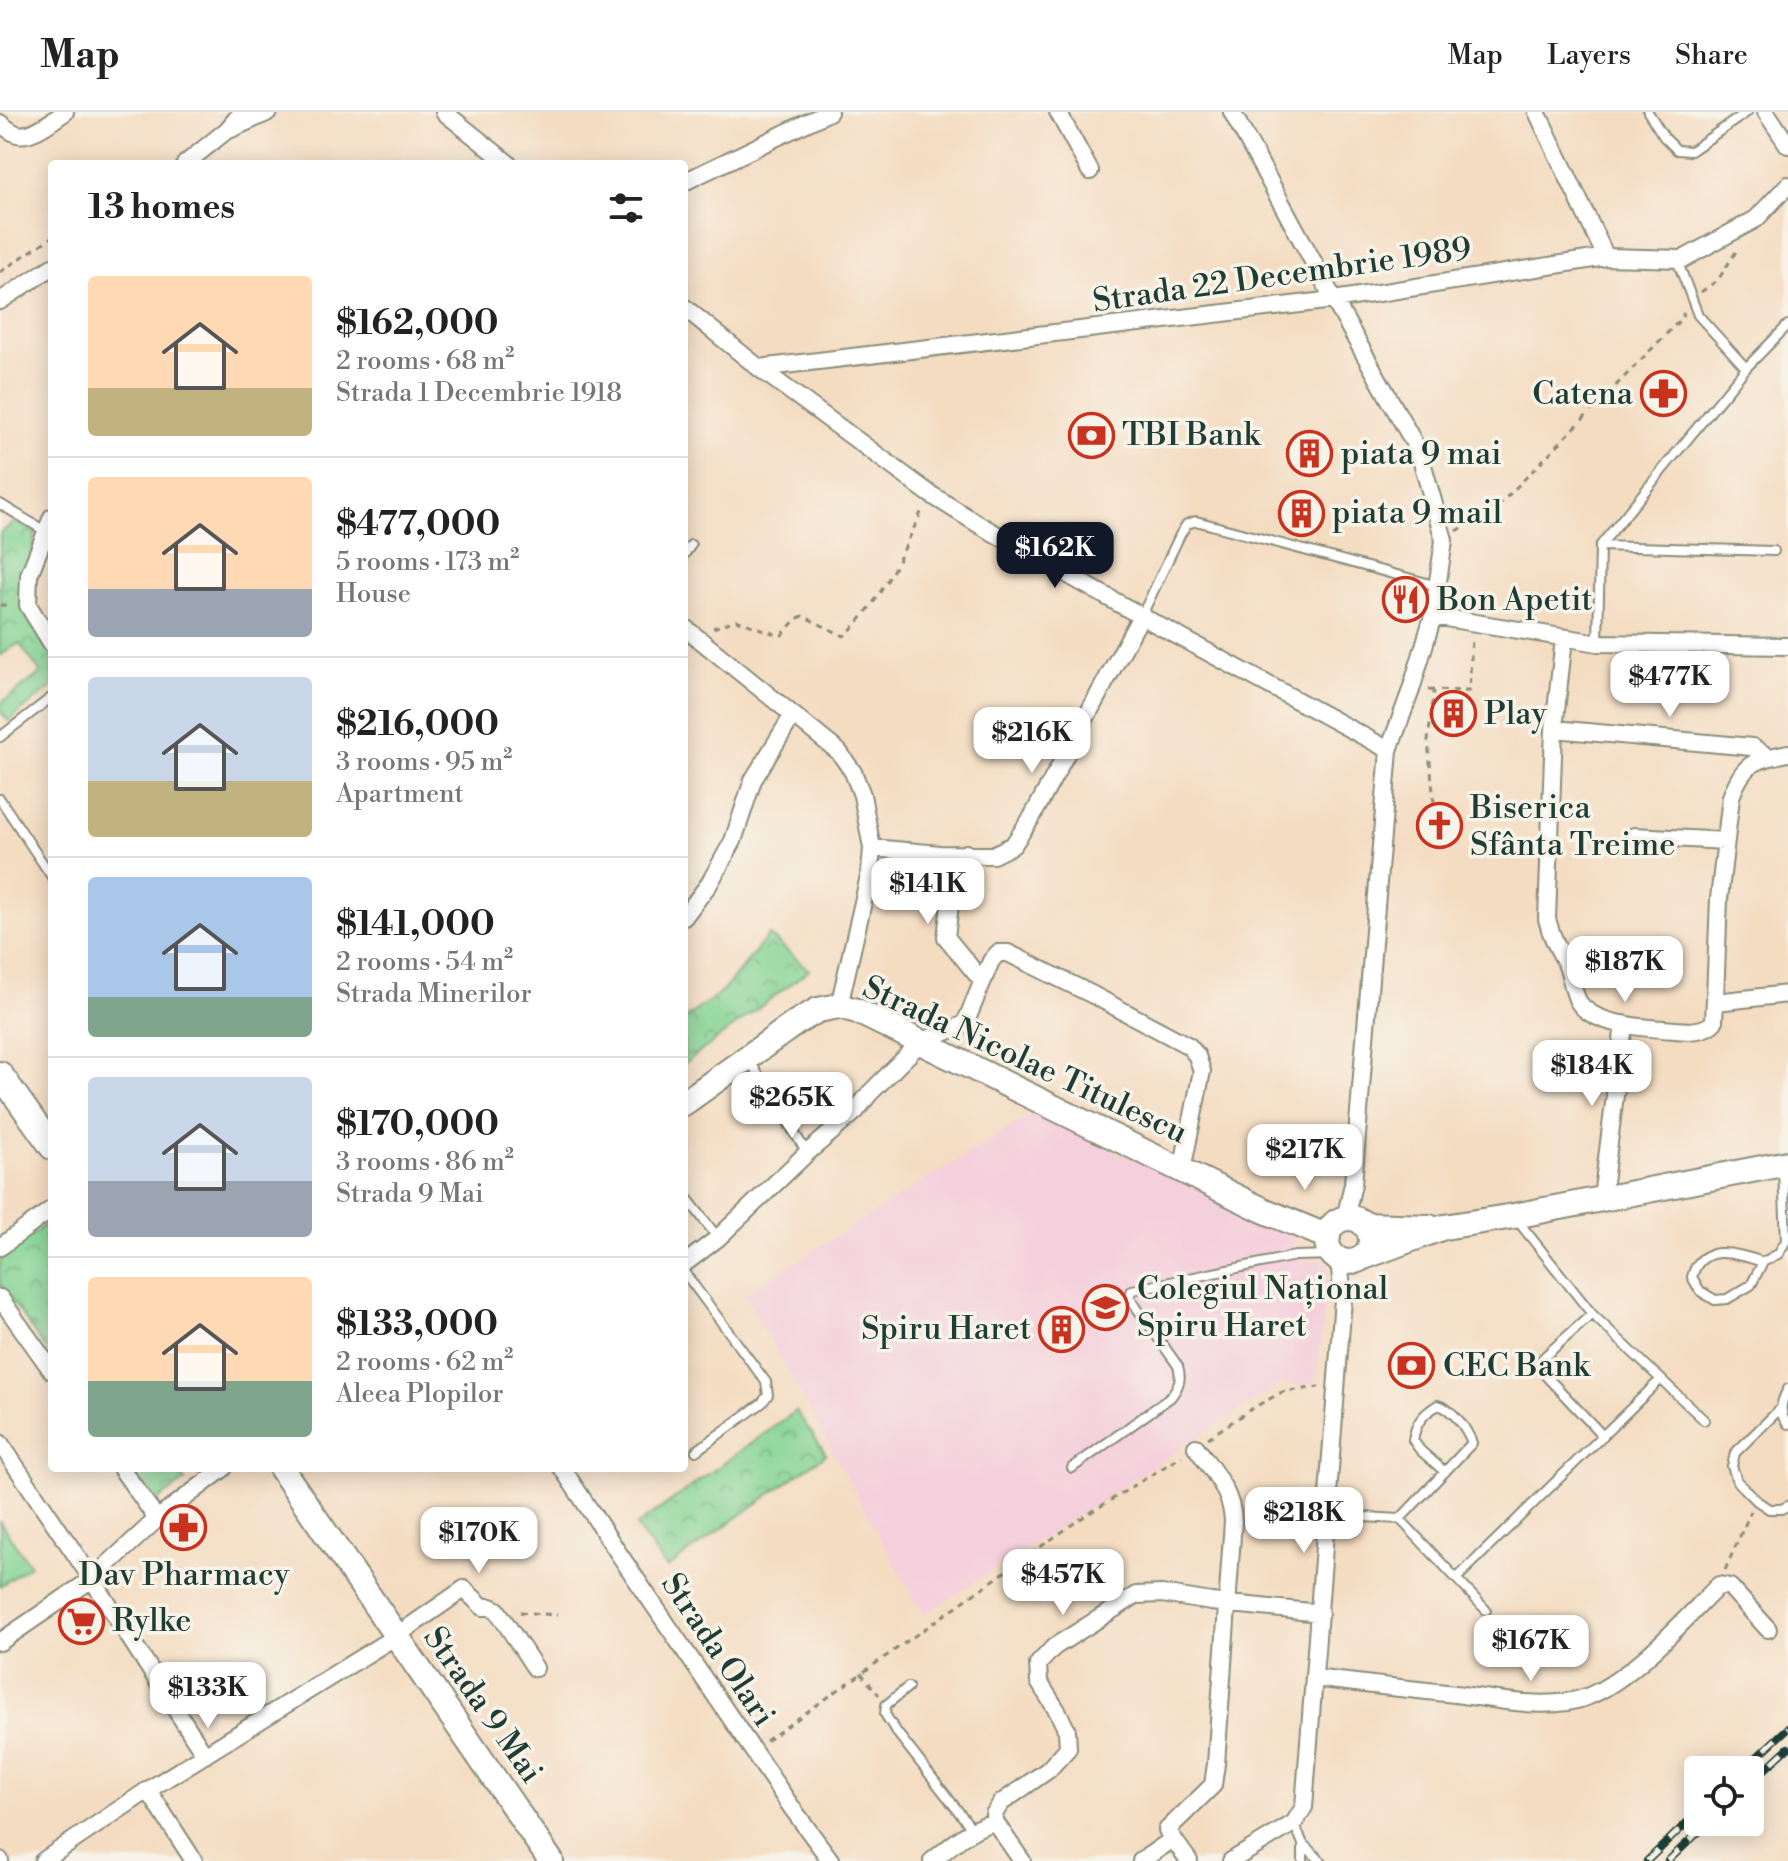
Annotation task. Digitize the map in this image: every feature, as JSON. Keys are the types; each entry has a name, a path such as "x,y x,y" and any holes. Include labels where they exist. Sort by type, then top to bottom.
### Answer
{"main road":[{"name":"Strada Nicolae Titulescu","path":"688,1100 797,1022 818,1010 839,1006 857,1011 1263,1210 1345,1240 1514,1216 1785,1163"},
{"path":"0,1074 48,1141"},
{"name":"Strada 9 Mai","path":"284,1472 551,1861"}],"street":[{"path":"0,123 12,133 21,135 65,112"},
{"path":"190,160 227,130 242,112"},
{"path":"227,130 269,112"},
{"path":"444,112 504,160"},
{"path":"688,180 829,112"},
{"path":"1058,112 1090,171"},
{"path":"1231,1861 1294,1823 1304,1807 1328,1515 1345,1240 1353,1184 1389,750 1433,616 1444,540 1413,441 1232,112"},
{"path":"1537,112 1606,257"},
{"path":"1766,112 1788,145"},
{"name":"Strada 22 Decembrie 1989","path":"759,368 1334,300 1606,257 1683,259 1756,219 1788,185"},
{"path":"0,301 48,270"},
{"path":"688,310 759,368 930,494 1141,616 1389,750"},
{"path":"48,527 29,575 28,605 48,638"},
{"path":"872,848 993,855 1013,845 1032,817 1141,616"},
{"path":"1433,616 1598,643 1788,646"},
{"path":"688,636 839,752 853,772 862,795 872,848 870,872 839,1006"},
{"path":"1564,638 1554,729 1547,919 1579,1002 1591,1015 1624,1024 1698,1030 1714,1022 1719,899 1731,797 1744,769 1754,762 1788,753"},
{"path":"688,912 709,884 733,841 753,780 793,715"},
{"path":"1554,729 1752,747 1769,757"},
{"path":"1634,836 1726,841"},
{"path":"966,853 951,897 946,937 982,981"},
{"path":"688,1261 718,1238 855,1112 921,1042 965,1024 991,961 998,953 1008,953 1189,1046 1197,1056 1202,1071 1182,1170"},
{"path":"1716,1002 1788,994"},
{"path":"1602,1198 1624,1024"},
{"path":"0,1247 48,1212"},
{"path":"0,1298 48,1365"},
{"path":"0,1443 205,1755"},
{"path":"1189,1861 1167,1830 1213,1785 1233,1505 1196,1447"},
{"path":"124,1472 157,1519"},
{"path":"0,1642 92,1579 157,1519 219,1472"},
{"name":"Strada Olari","path":"565,1472 831,1861"},
{"path":"1314,1678 1526,1703 1567,1703 1589,1696 1620,1678 1656,1648 1719,1585 1730,1587 1768,1629"},
{"path":"43,1861 148,1790 396,1636 464,1589 483,1607 497,1610 535,1668"},
{"path":"1022,1861 995,1822 994,1814 1001,1803 1048,1770 1068,1748 1067,1731 1039,1682 1038,1664 1054,1647 1136,1595 1162,1594 1320,1613"},
{"path":"148,1790 194,1861"},
{"path":"932,1861 973,1831 995,1822"},
{"path":"1141,1861 1173,1839"}],"lane":[{"path":"1648,112 1664,137 1677,150 1691,151 1747,112"},
{"path":"1677,260 1698,315 1746,368"},
{"path":"1598,643 1600,546 1746,368 1788,325"},
{"path":"0,504 48,524"},
{"path":"1141,616 1180,535 1187,524 1196,521 1439,587"},
{"path":"688,549 691,545"},
{"path":"1600,546 1774,551"},
{"path":"0,737 48,700"},
{"path":"0,799 48,871"},
{"path":"748,1057 807,1153"},
{"path":"1763,1262 1732,1253 1717,1253 1705,1257 1695,1267 1692,1277 1700,1291 1715,1300 1727,1299 1751,1285 1763,1262 1778,1254 1786,1241 1785,1163"},
{"path":"688,1199 718,1238"},
{"path":"1514,1216 1592,1314 1704,1420"},
{"path":"1072,1468 1171,1397 1178,1388 1181,1376 1178,1366 1129,1297 1132,1290 1295,1256 1345,1240"},
{"path":"688,1277 766,1382 768,1395 762,1403 696,1451"},
{"path":"1592,1314 1540,1363 1546,1376 1603,1436"},
{"path":"1457,1578 1661,1379"},
{"path":"1788,1389 1781,1408 1735,1453 1732,1466 1737,1481 1757,1501 1769,1509 1788,1506"},
{"path":"1400,1519 1445,1472 1472,1443 1468,1432 1446,1407 1438,1405 1415,1427 1413,1440 1445,1472"},
{"path":"1781,1408 1783,1419 1788,1424"},
{"path":"1328,1515 1400,1519 1486,1610"},
{"path":"908,1687 886,1705 885,1714 973,1831"},
{"path":"1294,1823 1303,1844 1303,1861"},
{"path":"1303,1844 1321,1861"}],"path":[{"path":"1444,540 1501,503 1681,319 1692,299 1718,280 1756,219"},
{"path":"0,272 48,240"},
{"path":"688,635 736,620 782,635 796,619 803,616 844,636 879,594 896,566 930,494"},
{"path":"1411,690 1469,691 1473,624"},
{"path":"1434,691 1428,741 1434,802"},
{"path":"753,1750 1080,1519 1253,1408 1282,1392 1337,1384"},
{"path":"1719,1585 1757,1501"},
{"path":"497,1610 557,1615"},
{"path":"861,1673 886,1705"}],"shaded area":[{"path":"1032,1114 1298,1232 1294,1245 1302,1259 1330,1262 1316,1385 1280,1384 924,1615 744,1294"}],"green space":[{"path":"17,521 36,534 32,551 28,620 48,648 48,690 8,721 0,710 0,704 41,673 19,643 0,656 0,533"},
{"path":"769,935 809,970 688,1061 688,1016 723,991"},
{"path":"48,1222 48,1352 0,1284 0,1260"},
{"path":"796,1411 826,1454 667,1568 636,1526"},
{"path":"133,1472 179,1472 185,1481 154,1503"},
{"path":"0,1522 30,1565 0,1586"}],"railway":[{"path":"1758,1756 1788,1728"},
{"path":"1764,1770 1788,1748"},
{"path":"1647,1861 1684,1825"},
{"path":"1668,1861 1694,1836"}],"place":[{"name":"Catena","path":"1664,394"},
{"name":"TBI Bank","path":"1091,435"},
{"name":"piata 9 mai","path":"1310,454"},
{"name":"piata 9 mail","path":"1301,513"},
{"name":"Bon Apetit","path":"1406,600"},
{"name":"Play","path":"1453,714"},
{"name":"Biserica Sfânta Treime","path":"1439,826"},
{"name":"Colegiul Național Spiru Haret","path":"1106,1307"},
{"name":"Spiru Haret","path":"1062,1329"},
{"name":"CEC Bank","path":"1412,1366"},
{"name":"Dav Pharmacy","path":"184,1528"},
{"name":"Rylke","path":"81,1621"}]}
